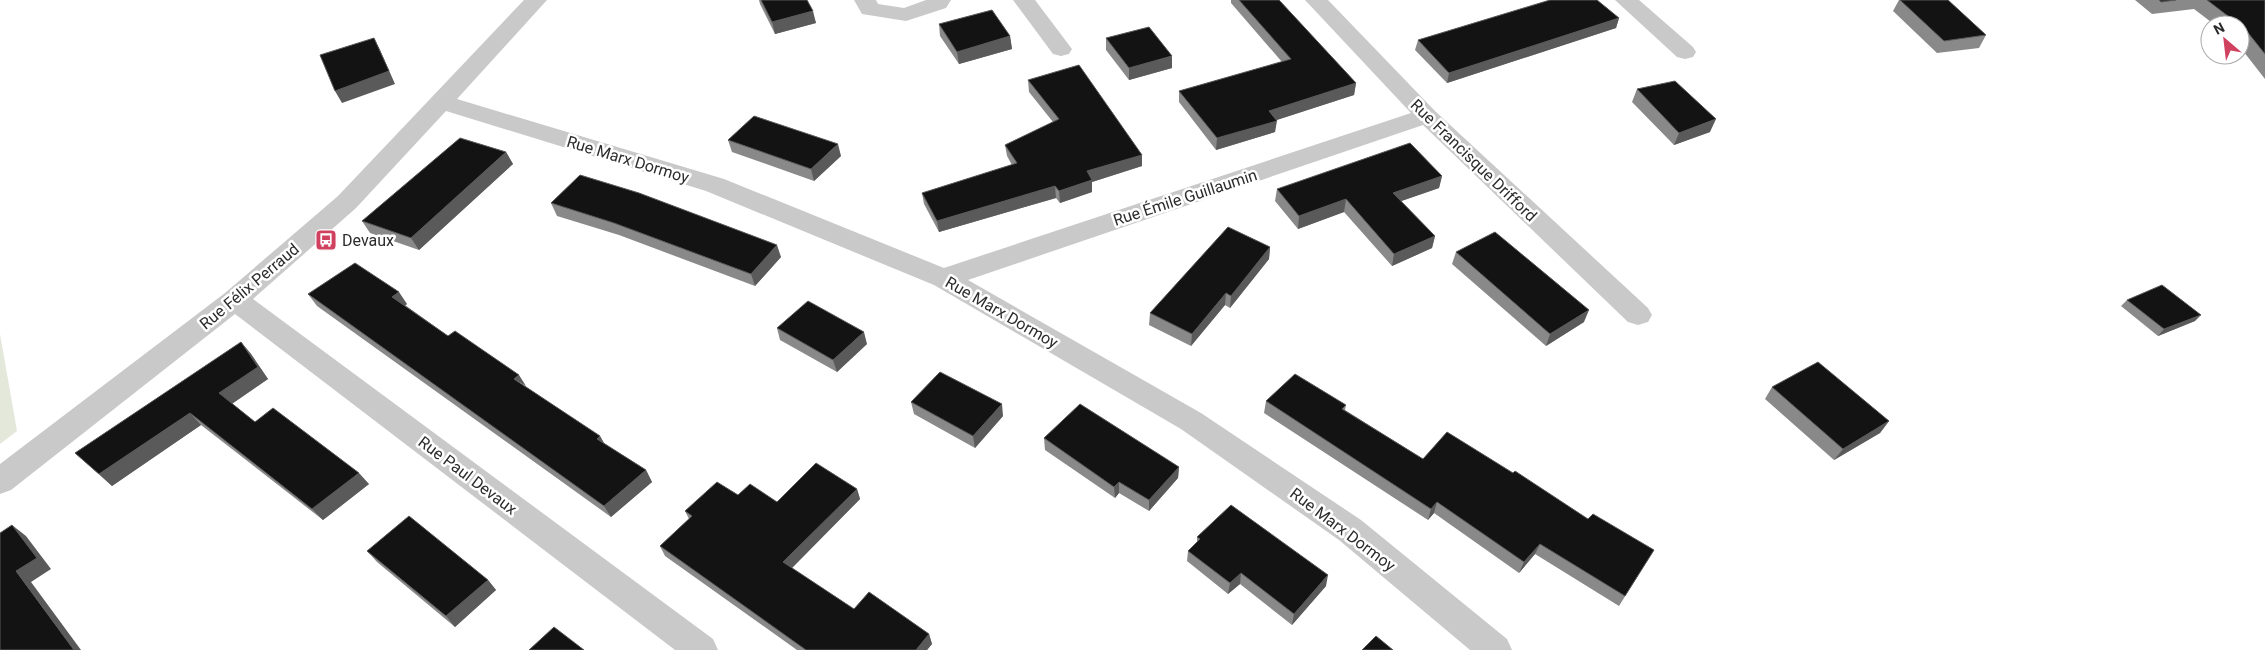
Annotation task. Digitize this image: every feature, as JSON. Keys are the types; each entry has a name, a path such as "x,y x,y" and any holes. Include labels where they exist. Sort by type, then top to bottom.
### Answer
{"street":[{"name":"Rue Félix Perraud","path":"0,481 235,300 347,202 536,0"},
{"path":"865,0 870,9 906,15 938,3 940,0"},
{"path":"1024,0 1061,50"},
{"name":"Rue Francisque Drifford","path":"1316,0 1427,116 1638,314"},
{"path":"1626,0 1685,52"},
{"name":"Rue Marx Dormoy","path":"442,102 715,185 943,278 1191,421 1350,530 1495,650"},
{"name":"Rue Émile Guillaumin","path":"943,278 1427,116"},
{"name":"Rue Paul Devaux","path":"235,300 701,650"}],"shaded area":[{"path":"0,334 17,431 0,444"}],"building":[{"path":"761,0 807,0 813,11 772,22"},
{"path":"1239,0 1279,0 1356,83 1269,111 1277,121 1217,138 1179,91 1291,59"},
{"path":"1550,0 1597,0 1619,18 1449,73 1418,40"},
{"path":"1900,0 1948,0 1986,35 1944,41"},
{"path":"2159,0 2176,0 2161,2"},
{"path":"2207,0 2265,0 2265,54 2250,35 2250,15 2227,15"},
{"path":"992,10 1010,36 957,52 939,24"},
{"path":"1149,27 1172,56 1129,68 1106,38"},
{"path":"374,38 389,71 335,91 320,55"},
{"path":"1079,65 1142,155 1087,171 1092,180 1059,191 1055,186 937,221 922,193 1017,163 1005,145 1059,119 1028,80"},
{"path":"1675,81 1716,119 1679,133 1637,89"},
{"path":"754,116 838,144 811,169 728,140"},
{"path":"460,138 506,152 411,238 362,221"},
{"path":"1410,143 1442,176 1393,193 1435,236 1394,254 1346,199 1299,216 1277,189"},
{"path":"580,175 639,193 777,245 751,274 614,223 551,203"},
{"path":"1228,227 1270,247 1231,296 1226,293 1192,334 1150,313"},
{"path":"1495,232 1589,310 1550,334 1456,252"},
{"path":"355,263 399,292 392,297 448,336 455,331 519,375 514,379 600,436 597,439 646,470 604,506 308,294"},
{"path":"2162,285 2201,315 2164,329 2127,300"},
{"path":"808,301 864,332 833,360 777,328"},
{"path":"241,342 258,367 219,393 255,422 273,408 359,473 312,509 190,413 99,474 75,453"},
{"path":"1818,362 1889,421 1843,449 1772,387"},
{"path":"940,372 1002,404 973,436 911,402"},
{"path":"1295,374 1346,405 1342,409 1423,459 1447,432 1513,473 1515,471 1588,519 1593,514 1654,550 1625,596 1540,544 1524,562 1437,502 1431,509 1266,401"},
{"path":"1080,404 1179,467 1149,500 1119,482 1114,487 1044,438"},
{"path":"816,463 857,489 783,562 854,609 869,592 929,634 916,650 806,650 660,546 692,516 685,511 717,482 738,495 750,484 777,502"},
{"path":"1231,505 1328,575 1294,614 1241,573 1230,583 1188,551 1200,539 1197,537"},
{"path":"409,516 488,580 446,616 367,551"},
{"path":"12,525 37,558 16,571 74,650 0,650 0,533"},
{"path":"554,627 584,650 529,650"},
{"path":"1376,636 1393,650 1362,650"}],"place":[{"name":"Devaux","path":"326,240"}]}
